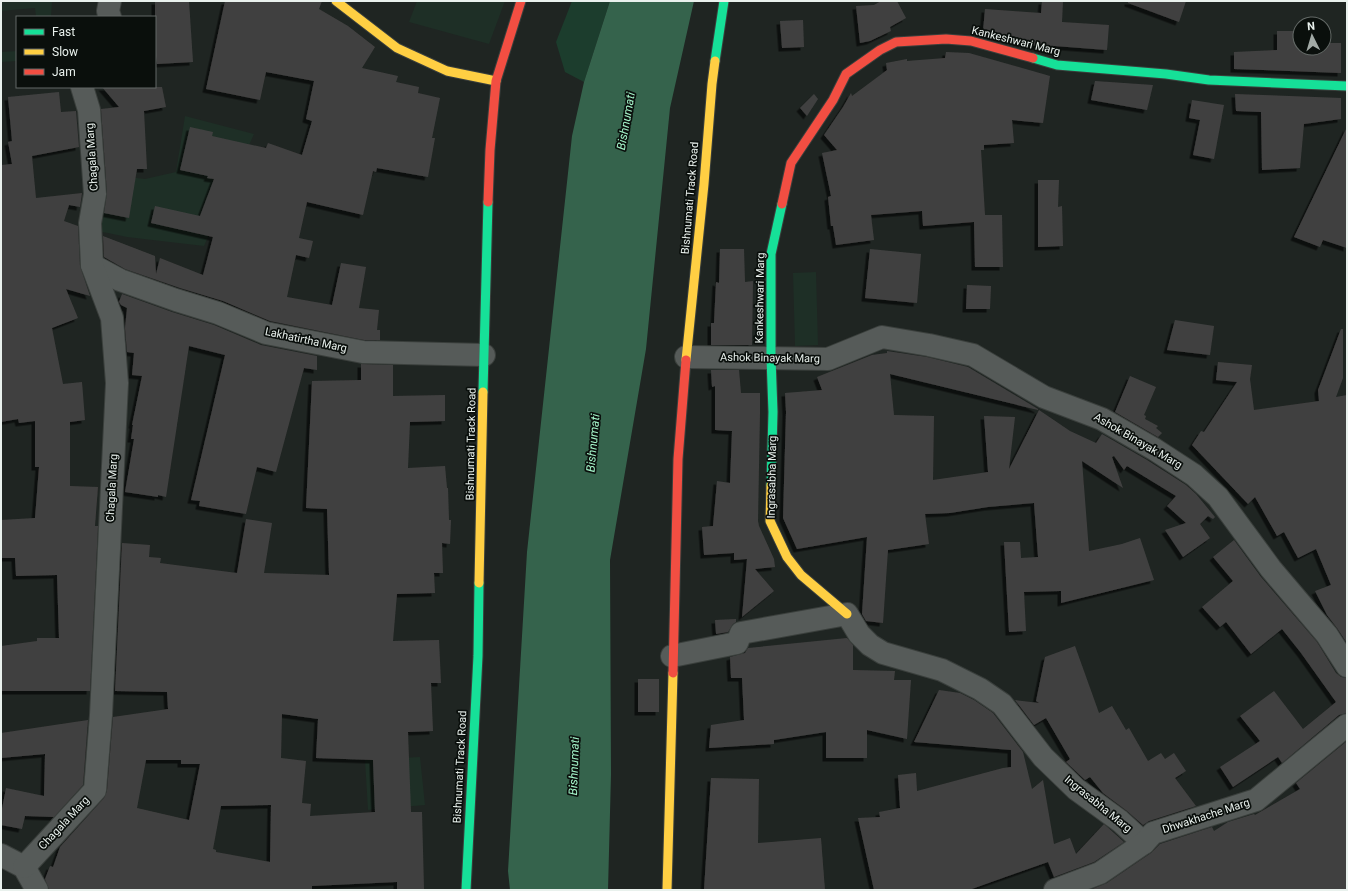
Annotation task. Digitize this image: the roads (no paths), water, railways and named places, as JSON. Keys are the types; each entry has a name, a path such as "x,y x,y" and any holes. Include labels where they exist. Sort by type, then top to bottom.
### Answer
{"main road":[{"path":"336,1 397,48 446,72 496,81"},
{"name":"Bishnumati Track Road","path":"466,890 478,656 490,150 496,81 520,1"},
{"name":"Bishnumati Track Road","path":"667,890 678,459 686,357 704,184 712,84 724,1"},
{"name":"Kankeshwari Marg","path":"771,358 771,254 791,163 833,100 846,74 880,50 896,42 946,40 971,41 1057,65 1166,74 1209,80 1347,86"},
{"name":"Ingrasabha Marg","path":"771,358 773,412 770,521 788,557 801,575 847,614"}],"street":[{"path":"110,1 108,11 110,16"},
{"name":"Chagala Marg","path":"24,867 96,790 102,715 118,383 112,318 92,265 90,223 95,194 89,110 82,88"},
{"name":"Lakhatirtha Marg","path":"92,265 120,280 218,313 266,333 363,352 484,355"},
{"name":"Ashok Binayak Marg","path":"686,357 828,359 882,337 929,345 973,355 1044,396 1102,419 1154,449 1194,475 1218,497 1271,569 1327,635 1347,666"},
{"path":"672,656 737,643 741,633 847,614"},
{"name":"Ingrasabha Marg","path":"847,614 859,634 870,645 883,653 942,670 980,689 1002,704 1043,757 1076,789 1120,821 1144,843"},
{"name":"Dhwakhache Marg","path":"1055,890 1100,873 1144,843 1153,833 1256,800 1347,725"},
{"path":"1,855 24,867 37,890"}],"water":[{"name":"Bishnumati","path":"610,1 694,1 670,108 646,349 610,560 611,774 608,890 510,890 508,871 527,552 572,136 584,82"}]}
